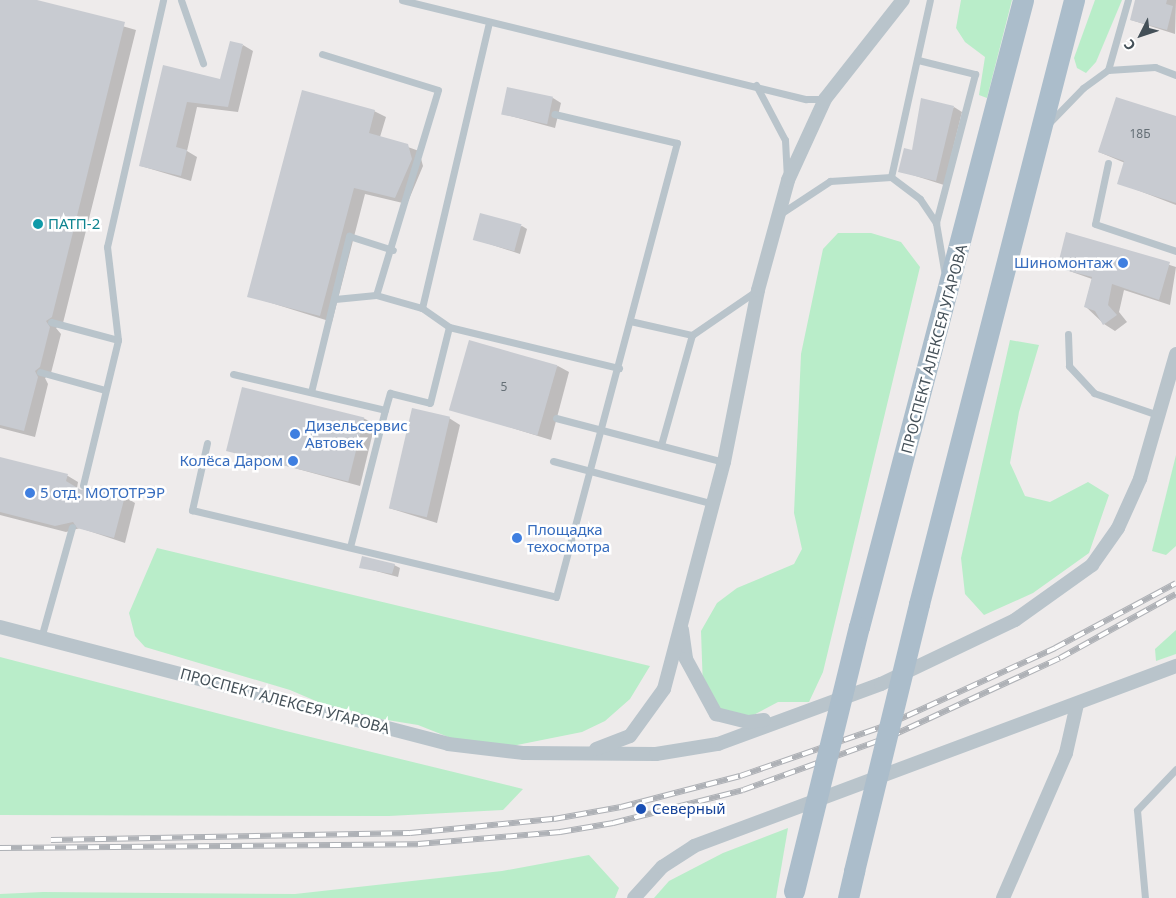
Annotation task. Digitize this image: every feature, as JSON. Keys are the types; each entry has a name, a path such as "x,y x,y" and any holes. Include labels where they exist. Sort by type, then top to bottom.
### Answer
{"main road":[{"name":"ПРОСПЕКТ АЛЕКСЕЯ УГАРОВА","path":"793,895 859,627 947,301 1023,0"},
{"path":"848,898 919,604 1074,0"}],"street":[{"name":"ПРОСПЕКТ АЛЕКСЕЯ УГАРОВА","path":"574,754 630,736 664,689 724,462 758,290 788,180 825,99 903,0"},
{"name":"ПРОСПЕКТ АЛЕКСЕЯ УГАРОВА","path":"0,627 448,744 574,754 656,754 700,747 882,684 1014,620 1062,590 1092,565 1118,528 1140,479 1176,354"},
{"name":"ПРОСПЕКТ АЛЕКСЕЯ УГАРОВА","path":"681,624 686,659 716,714 749,722 781,718"},
{"path":"634,898 662,867 694,846 1176,666"},
{"path":"1003,898 1066,753 1077,704"}],"lane":[{"path":"83,485 118,340 107,247 163,0"},
{"path":"181,0 204,63"},
{"path":"402,0 489,23 756,85 806,99 825,99"},
{"path":"891,177 930,0"},
{"path":"1108,70 1128,0"},
{"path":"422,308 489,23"},
{"path":"322,54 438,90 394,250 376,295"},
{"path":"918,60 975,74 936,224"},
{"path":"1041,130 1083,88 1108,70 1155,67 1175,73"},
{"path":"756,85 785,140 788,180"},
{"path":"207,443 192,510 556,597 619,368 677,143 554,114"},
{"path":"1108,163 1095,224 1176,251"},
{"path":"778,215 830,181 891,177 920,199 936,224 942,243 947,301"},
{"path":"310,392 335,299 349,236 394,250"},
{"path":"661,445 692,335 758,290"},
{"path":"335,299 376,295 422,308 449,326 619,368"},
{"path":"630,321 692,335"},
{"path":"51,322 118,340"},
{"path":"350,547 390,393 430,403 449,326"},
{"path":"1068,334 1069,366 1094,393 1158,415"},
{"path":"40,372 105,390"},
{"path":"233,374 385,410"},
{"path":"556,418 724,462"},
{"path":"553,460 712,504"},
{"path":"41,638 72,527"},
{"path":"1145,898 1137,810 1176,769"}],"green space":[{"path":"961,0 1012,0 987,98 979,95 985,57 965,42 956,28"},
{"path":"1095,0 1122,0 1096,62 1086,73 1077,68 1074,58"},
{"path":"838,233 871,233 901,242 920,267 823,672 809,702 778,702 742,721 719,708 703,689 701,631 717,603 737,588 794,564 802,549 794,513 801,354 823,249"},
{"path":"1010,340 1039,345 1019,412 1010,463 1025,496 1050,502 1088,482 1109,495 1089,553 1033,593 984,615 965,594 961,558"},
{"path":"1176,455 1176,546 1166,555 1152,551"},
{"path":"157,548 650,666 630,699 605,721 582,732 512,746 476,748 418,725 344,713 290,690 145,647 135,636 129,613"},
{"path":"1176,630 1176,654 1156,661 1155,649"},
{"path":"0,657 286,731 523,789 503,810 389,816 0,815"},
{"path":"788,828 776,898 654,898 669,881 723,853"},
{"path":"589,855 619,888 615,898 0,898 0,894 43,892 295,894 502,871"}],"building":[{"name":"ПАТП-2","path":"0,0 37,0 125,22 52,317 46,321 50,327 40,367 35,371 38,377 24,431 0,425"},
{"path":"1135,0 1167,0 1166,4 1173,6 1167,30 1130,20"},
{"path":"230,41 243,44 228,107 187,102 176,147 187,150 181,176 139,166 163,65 220,79"},
{"path":"507,87 553,97 547,124 501,114"},
{"path":"302,90 375,110 369,133 408,144 412,159 395,198 354,188 320,316 247,297"},
{"path":"1116,97 1176,116 1176,203 1117,184 1124,161 1098,152"},
{"path":"921,98 954,106 936,181 898,172 904,148 912,150"},
{"path":"480,213 522,224 514,251 473,240"},
{"path":"1066,232 1170,262 1159,300 1112,284 1108,305 1117,315 1103,325 1095,311 1084,307 1092,277 1057,268"},
{"path":"469,340 557,365 537,436 449,410"},
{"name":"Дизельсервис Автовек","path":"242,387 364,417 348,482 226,451"},
{"path":"412,408 450,417 427,517 389,508"},
{"path":"0,457 68,474 66,481 81,490 88,487 125,496 114,538 77,528 73,522 55,526 0,512"},
{"path":"362,556 395,564 392,574 359,568"}],"railway":[{"path":"51,840 410,833 554,819 621,807 740,776 887,725 1055,648 1176,583"},
{"path":"0,848 418,844 560,832 613,823 743,790 889,737 1060,658 1176,594"}],"place":[{"name":"ПАТП-2","path":"38,224"},
{"name":"Шиномонтаж","path":"1123,263"},
{"name":"Дизельсервис Автовек","path":"295,434"},
{"name":"Колёса Даром","path":"293,461"},
{"name":"5 отд. МОТОТРЭР","path":"30,493"},
{"name":"Площадка техосмотра","path":"517,538"},
{"name":"Северный","path":"641,809"}]}
